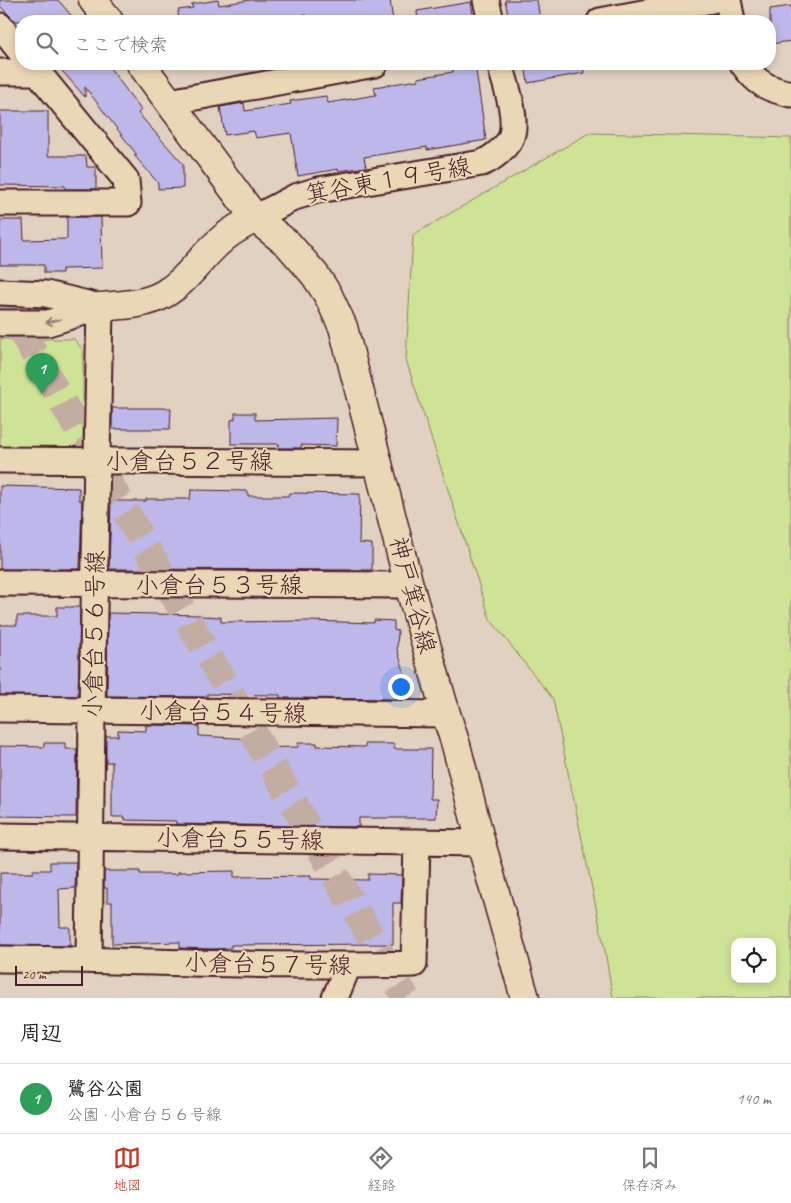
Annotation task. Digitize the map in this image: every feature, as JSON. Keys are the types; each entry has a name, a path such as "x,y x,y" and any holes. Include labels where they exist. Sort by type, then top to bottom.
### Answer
{"street":[{"path":"93,0 104,15"},
{"path":"486,0 490,15"},
{"path":"632,15 712,0"},
{"path":"728,0 731,15"},
{"path":"0,26 15,45"},
{"path":"0,72 17,70"},
{"path":"0,203 128,203 126,180 36,70"},
{"path":"0,323 48,323 100,307 143,302 164,294 197,266 218,242 255,218 145,70"},
{"path":"169,102 342,70"},
{"name":"箕谷東１９号線","path":"255,218 274,206 318,190 482,163 494,158 512,136 514,119 502,70"},
{"path":"747,70 752,77 772,90 791,94"},
{"name":"神戸箕谷線","path":"255,218 295,251 315,275 328,295 343,327 409,585 456,745 481,843 525,998"},
{"path":"0,292 46,294 100,307"},
{"name":"小倉台５６号線","path":"89,960 100,307"},
{"name":"小倉台５２号線","path":"0,460 378,463"},
{"name":"小倉台５３号線","path":"0,583 409,585"},
{"name":"小倉台５４号線","path":"0,709 446,714"},
{"name":"小倉台５５号線","path":"0,836 481,843"},
{"name":"小倉台５７号線","path":"0,960 89,960 348,966 414,964 417,842"},
{"path":"335,998 348,966"}],"green space":[{"path":"589,133 791,138 791,998 613,998 553,699 490,619 406,360 413,235"},
{"path":"0,339 74,339 83,350 83,437 72,450 0,449"}],"building":[{"path":"0,0 58,0 71,15 15,15 15,21 0,6"},
{"path":"218,0 219,5 250,0 390,0 392,15 178,15 178,10 193,8 192,4"},
{"path":"505,0 537,0 539,15 508,15"},
{"path":"471,2 473,15 417,15 417,11"},
{"path":"791,6 791,41 776,43 776,15 770,15 770,9"},
{"path":"61,70 111,70 141,110 138,113 183,164 183,188 158,189 158,183 134,155 137,155 85,87 85,97"},
{"path":"453,70 476,70 486,140 427,150 427,147 364,157 366,167 338,171 338,169 298,176 291,133 256,138 254,131 225,135 220,107 244,103 245,111 291,104 290,101 326,96 328,103 376,95 374,87 453,72"},
{"path":"526,70 584,70 584,73 528,83"},
{"path":"0,111 48,111 48,156 86,156 87,167 96,167 96,189 65,189 65,186 0,185"},
{"path":"67,217 101,217 102,268 62,269 62,273 44,273 44,265 0,265 0,220 23,220 24,240 67,239"},
{"path":"112,408 171,408 170,429 112,429"},
{"path":"235,413 255,413 255,420 337,418 336,446 301,445 301,448 279,448 279,444 231,444 231,420 235,419"},
{"path":"0,486 79,488 79,500 82,500 80,569 0,569"},
{"path":"191,490 248,491 248,496 288,496 289,493 360,494 359,543 372,544 372,570 109,569 111,501 190,499"},
{"path":"57,607 80,607 78,696 0,695 0,625 17,625 17,616 57,616"},
{"path":"108,613 201,615 221,617 221,622 308,621 374,623 374,620 394,621 394,630 398,631 397,649 412,697 406,699 280,698 280,695 207,694 207,697 107,696"},
{"path":"146,725 199,726 199,736 254,739 254,748 298,747 298,743 317,743 317,746 365,747 365,744 394,744 394,749 431,749 430,799 437,799 436,818 359,818 359,827 176,824 176,821 125,820 125,817 112,817 112,762 106,762 106,736 118,736 118,730 146,731"},
{"path":"44,743 65,743 65,749 77,749 76,817 0,816 0,746 44,747"},
{"path":"50,862 76,862 75,888 59,889 60,927 70,927 70,946 0,945 0,873 33,873 33,870 50,870"},
{"path":"104,871 140,871 140,874 178,874 178,872 234,871 234,877 311,876 311,879 368,880 368,874 402,875 401,903 393,903 393,944 231,945 231,948 213,949 180,948 180,942 112,944 112,902 107,902 107,888 104,888"}],"tunnel":[{"path":"0,294 406,998"}],"place":[{"name":"鷺谷公園","path":"42,394"}]}
